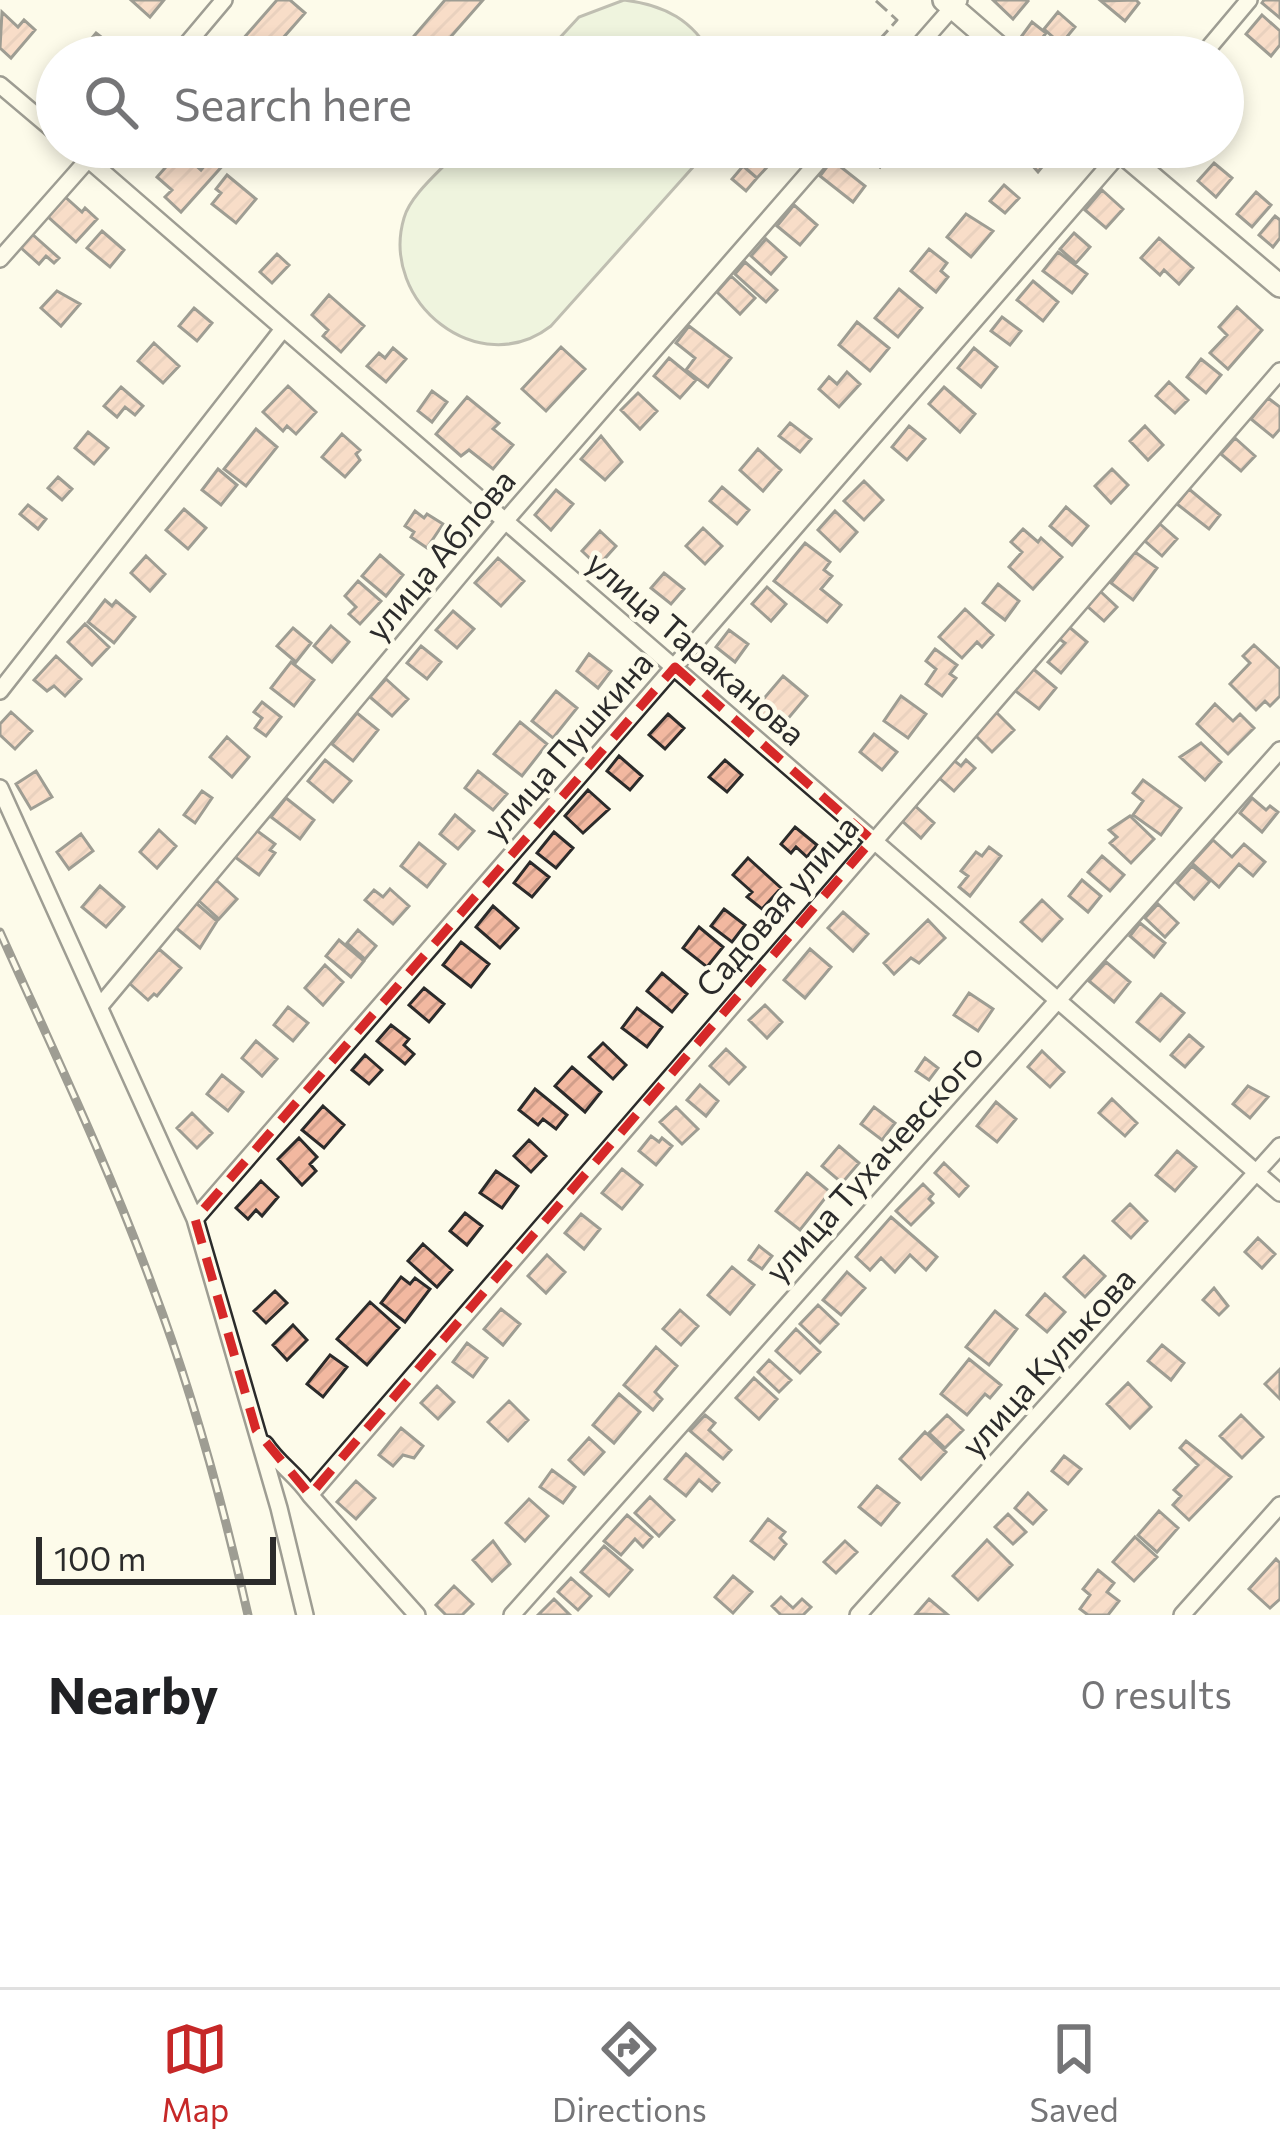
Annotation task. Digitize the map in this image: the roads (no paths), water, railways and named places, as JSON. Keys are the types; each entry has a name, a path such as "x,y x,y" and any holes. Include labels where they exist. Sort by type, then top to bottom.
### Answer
{"main road":[{"path":"952,2 988,36"},
{"path":"1143,168 1280,286"}],"street":[{"path":"194,36 224,0"},
{"path":"1219,36 1249,0"},
{"path":"926,36 952,2"},
{"path":"0,85 36,115"},
{"path":"0,259 81,168"},
{"name":"улица Тараканова","path":"110,168 283,329 1280,1193"},
{"name":"улица Аблова","path":"100,1006 506,520 813,168"},
{"name":"улица Пушкина","path":"195,1219 1103,168"},
{"path":"0,691 283,329"},
{"name":"Садовая улица","path":"315,1488 1280,370"},
{"name":"улица Тухачевского","path":"512,1615 1280,750"},
{"path":"0,788 195,1219 305,1615"},
{"name":"улица Кулькова","path":"858,1615 1280,1146"},
{"path":"256,1430 274,1458 315,1488 417,1615"},
{"path":"1182,1615 1280,1504"}],"railway":[{"path":"0,932 99,1153 168,1328 206,1450 248,1615"}]}
